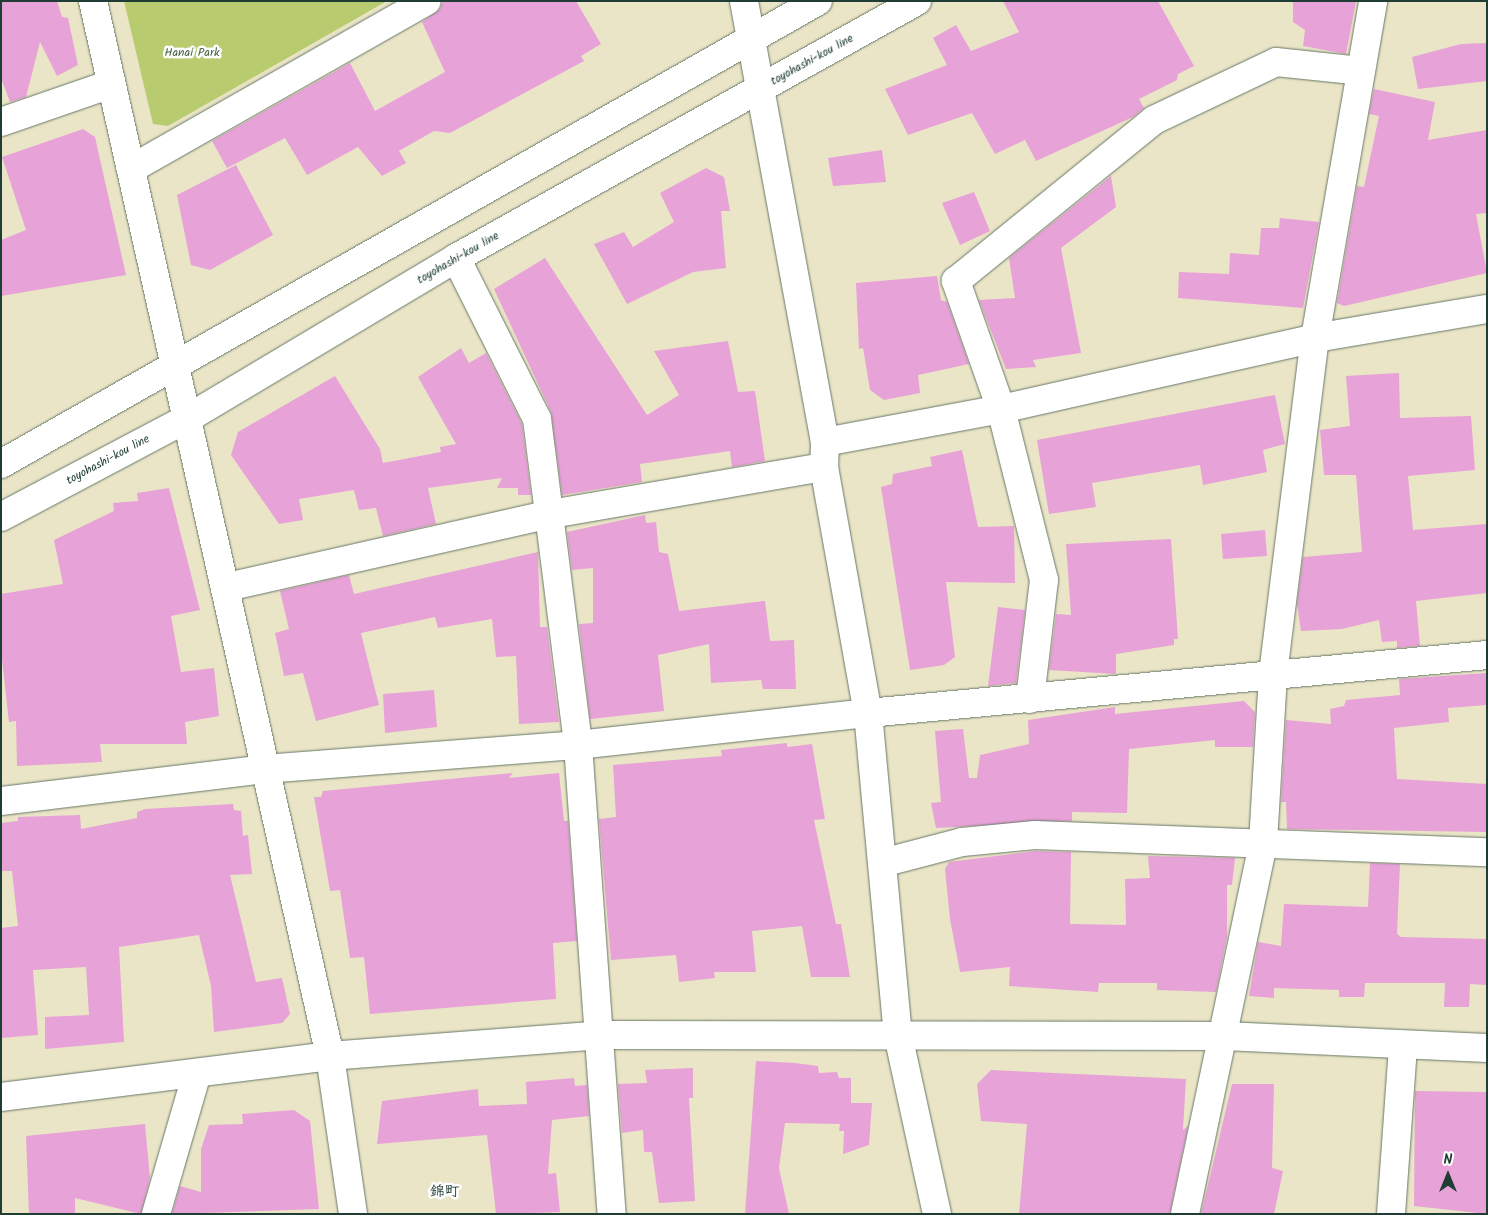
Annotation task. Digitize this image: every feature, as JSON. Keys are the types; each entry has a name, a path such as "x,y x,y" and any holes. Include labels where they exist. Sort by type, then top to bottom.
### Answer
{"street":[{"path":"93,1 131,168 173,368 188,418 227,587 265,769 330,1056 353,1214"},
{"path":"131,168 427,1"},
{"path":"744,1 753,38 760,89 825,455 868,712 898,1035 937,1214"},
{"path":"1,464 818,1"},
{"name":"toyohashi-kou line","path":"1,517 188,418 456,258 917,1"},
{"path":"1185,1214 1224,1036 1263,843 1274,674 1315,338 1373,1"},
{"path":"1030,699 1044,580 1002,409 956,281 1154,120 1276,62 1361,71"},
{"path":"1,122 111,84"},
{"path":"456,258 537,419 551,514 578,745 612,1214"},
{"path":"227,587 825,455 1002,409 1315,338 1487,309"},
{"path":"1,801 265,769 578,745 868,712 1030,699 1274,674 1487,655"},
{"path":"882,863 962,842 1035,835 1487,852"},
{"path":"1,1097 196,1076 330,1056 600,1035 1224,1036 1487,1048"},
{"path":"1390,1214 1403,1045"},
{"path":"156,1214 196,1076"}],"green space":[{"name":"Hanai Park","path":"124,1 387,1 168,126 153,124"}],"building":[{"path":"1,1 57,1 62,17 68,18 78,65 57,76 40,42 26,97 10,102 1,78"},
{"path":"443,1 576,1 601,44 581,56 584,61 450,133 434,131 399,151 406,163 382,176 358,147 307,175 285,138 227,168 212,141 350,63 375,111 445,72 422,22 440,9"},
{"path":"1003,1 1158,1 1194,66 1178,74 1177,80 1139,99 1144,108 1133,117 1036,161 1025,140 995,154 972,113 908,135 885,89 947,65 933,38 956,25 971,51 1019,32"},
{"path":"1293,1 1356,1 1346,54 1303,46 1305,30 1293,22"},
{"path":"1487,43 1487,81 1418,89 1412,57 1461,44"},
{"path":"1374,89 1435,102 1428,140 1487,130 1487,213 1476,214 1487,273 1344,306 1337,303 1357,186 1364,187 1379,116 1369,114"},
{"path":"83,129 95,137 126,275 1,296 1,240 26,230 2,157"},
{"path":"882,150 886,182 833,186 828,158"},
{"path":"236,165 273,235 210,270 191,265 177,195"},
{"path":"706,168 724,177 730,211 721,211 726,268 693,272 627,304 594,244 624,232 633,247 674,222 660,193"},
{"path":"1111,176 1116,207 1061,248 1081,353 1033,360 1036,367 1006,369 979,300 1015,298 1009,258"},
{"path":"974,192 990,231 960,245 942,203"},
{"path":"1280,218 1319,222 1303,308 1178,298 1179,272 1229,274 1230,253 1259,255 1261,228 1279,228"},
{"path":"545,258 647,415 679,395 654,351 728,341 738,392 755,391 765,461 732,467 730,451 640,464 642,482 562,495 551,412 494,289"},
{"path":"937,276 941,300 947,302 969,364 918,375 920,393 884,400 870,390 863,348 859,349 856,283"},
{"path":"461,348 469,363 486,353 522,424 531,495 518,495 518,488 497,488 502,478 428,488 436,524 383,536 376,508 359,510 354,490 299,499 303,520 279,524 231,455 238,432 335,376 380,449 383,463 441,452 440,447 456,444 418,377"},
{"path":"1399,373 1400,418 1471,416 1475,470 1408,476 1413,530 1487,524 1487,593 1416,601 1420,646 1397,648 1397,641 1382,642 1379,620 1342,629 1301,631 1297,604 1303,557 1362,552 1356,475 1324,475 1320,430 1350,426 1346,376"},
{"path":"1275,395 1285,444 1263,450 1267,472 1203,485 1200,465 1092,483 1096,507 1049,514 1037,440"},
{"path":"962,450 978,527 1014,526 1015,583 946,582 955,657 944,665 910,670 881,487 892,484 893,474 932,466 930,457"},
{"path":"169,488 200,610 171,616 181,672 214,668 219,716 185,722 187,744 100,744 102,762 17,766 16,721 9,722 1,651 1,594 63,584 54,540 114,511 113,503 138,501 137,493"},
{"path":"645,515 646,523 656,522 659,552 668,554 679,611 765,601 770,641 794,640 796,689 763,689 761,680 711,683 709,644 658,655 664,711 590,719 579,624 593,623 593,568 572,570 567,532"},
{"path":"1265,530 1267,556 1223,559 1221,534"},
{"path":"1171,539 1178,639 1174,639 1174,645 1116,654 1116,674 1049,670 1056,614 1071,615 1066,544"},
{"path":"538,552 540,627 547,627 559,722 519,724 516,656 496,657 492,619 438,628 435,617 361,633 379,705 316,721 303,673 284,676 275,633 289,629 280,591 349,575 354,594"},
{"path":"998,607 1025,610 1016,683 988,686"},
{"path":"1487,673 1487,705 1448,708 1449,722 1394,728 1397,779 1487,784 1487,832 1287,829 1286,802 1281,802 1286,720 1331,724 1330,709 1344,706 1346,700 1400,695 1399,679"},
{"path":"434,690 437,727 385,733 383,694"},
{"path":"1244,701 1255,712 1253,747 1215,747 1215,740 1129,749 1127,813 1072,812 1072,821 936,828 931,803 941,802 935,731 963,729 969,778 977,778 980,755 1029,744 1028,720 1115,707 1115,714"},
{"path":"787,743 787,747 812,744 825,819 814,820 836,924 841,924 850,977 811,977 802,926 752,931 756,972 714,972 715,978 679,982 676,955 611,960 599,819 616,817 613,765 722,756 721,750"},
{"path":"513,773 509,778 559,773 564,821 568,821 577,941 553,943 556,999 370,1014 364,957 350,958 340,890 330,891 314,797 321,797 323,791"},
{"path":"233,804 234,810 241,811 243,836 248,835 252,874 230,875 256,982 282,978 290,1014 282,1023 214,1032 211,986 199,935 119,947 124,1042 45,1049 45,1017 89,1015 86,967 33,970 38,1035 1,1038 1,928 18,926 12,871 1,871 1,823 18,821 18,817 80,815 81,829 137,818 137,812 145,809"},
{"path":"1035,851 1071,852 1070,924 1126,925 1125,879 1150,878 1148,856 1235,858 1232,885 1227,885 1227,937 1216,992 1157,990 1157,983 1099,983 1098,992 1009,986 1010,967 960,972 950,919 945,869 949,862"},
{"path":"1370,863 1400,864 1397,934 1401,937 1487,939 1487,985 1470,984 1469,1007 1444,1007 1445,983 1365,983 1364,997 1339,997 1339,990 1274,988 1274,998 1249,996 1258,942 1281,946 1284,904 1368,907"},
{"path":"756,1061 818,1066 819,1073 837,1072 839,1078 851,1078 851,1103 872,1103 869,1145 843,1154 844,1131 839,1131 840,1124 785,1123 779,1168 789,1214 745,1214"},
{"path":"693,1068 693,1098 689,1098 695,1201 659,1203 652,1152 644,1152 643,1130 622,1133 618,1084 647,1083 645,1070"},
{"path":"991,1070 1186,1079 1183,1130 1188,1126 1170,1214 1019,1214 1027,1124 981,1121 977,1084"},
{"path":"574,1078 575,1086 587,1085 589,1116 552,1120 548,1174 556,1173 560,1212 496,1214 487,1135 377,1144 382,1101 478,1089 479,1106 527,1104 526,1082"},
{"path":"1232,1084 1274,1084 1272,1168 1283,1171 1274,1214 1201,1214"},
{"path":"1415,1091 1486,1092 1487,1214 1414,1206"},
{"path":"294,1110 310,1121 319,1209 172,1214 180,1186 201,1192 201,1149 209,1125 243,1124 242,1114"},
{"path":"145,1124 150,1178 141,1214 75,1198 75,1214 29,1214 26,1136"}],"district":[{"name":"錦町","path":"445,1193"}]}
